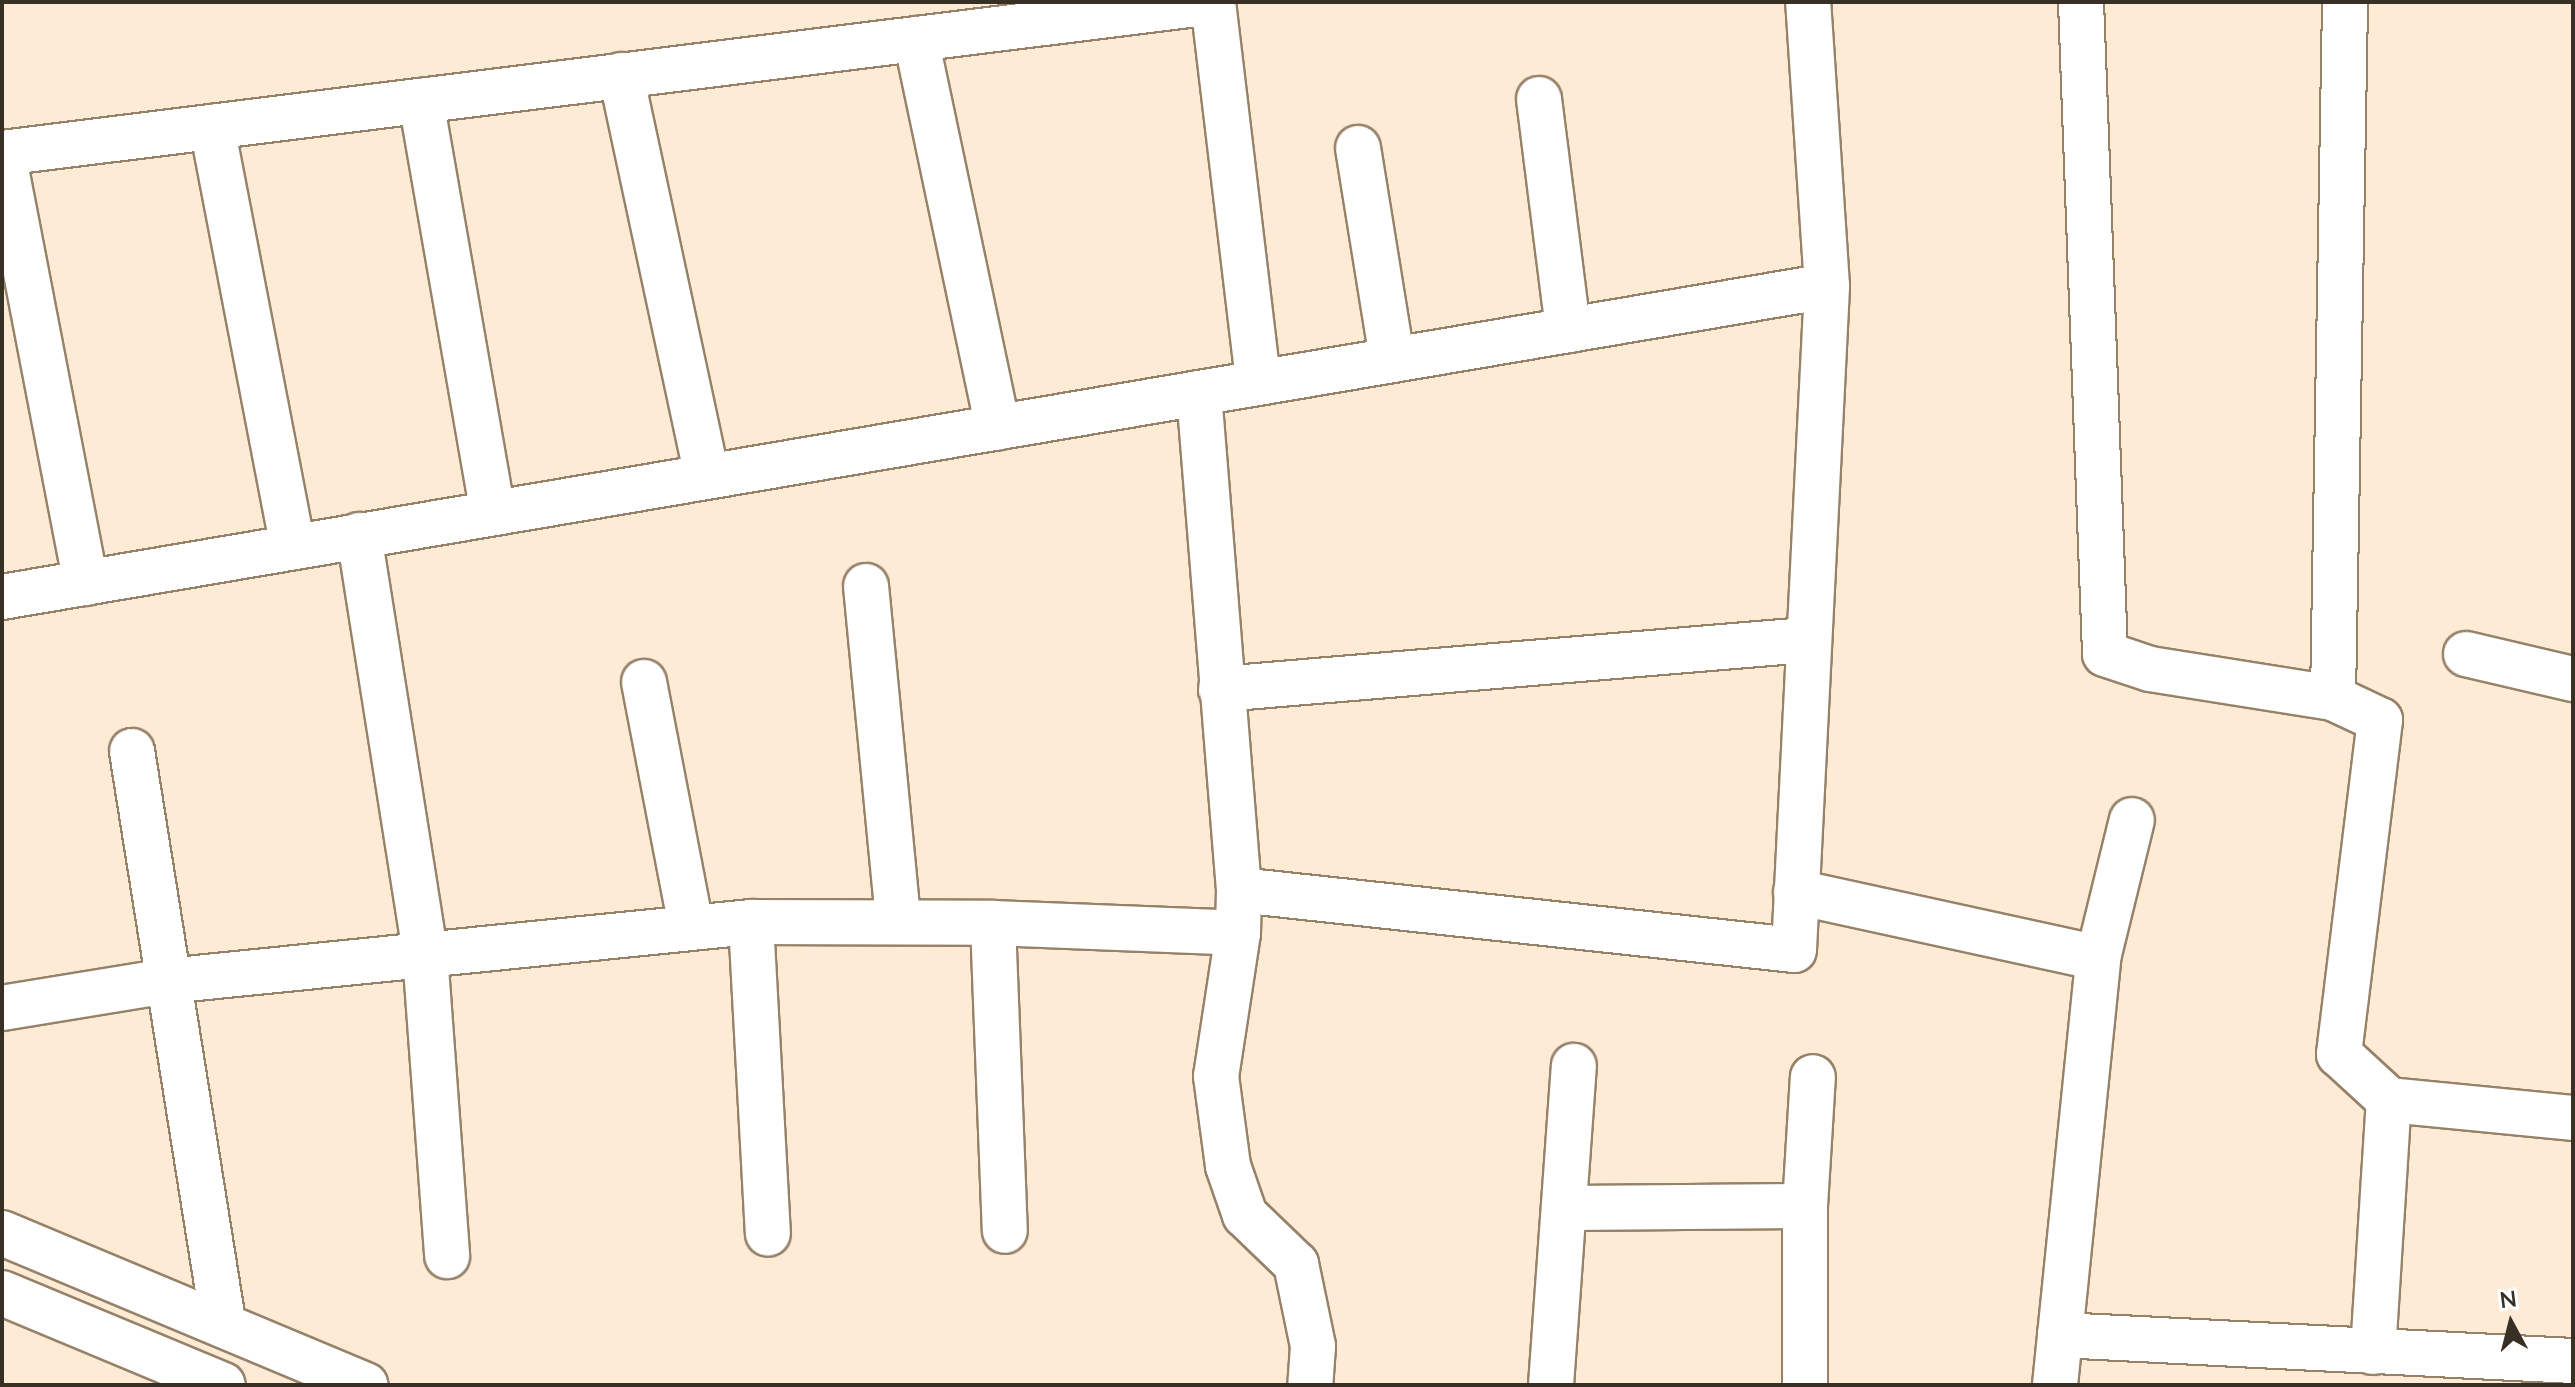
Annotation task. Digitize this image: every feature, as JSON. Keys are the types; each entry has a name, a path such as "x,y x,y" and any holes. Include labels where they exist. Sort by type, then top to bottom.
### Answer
{"street":[{"path":"86,583 3,153 1213,2 1258,382"},
{"path":"1239,890 1794,950 1806,640 1827,286 1808,2"},
{"path":"2081,2 2105,654 2150,669 2333,698 2380,720 2339,1054 2389,1100 2573,1118"},
{"path":"2333,698 2345,2"},
{"path":"916,39 998,427"},
{"path":"621,75 707,476"},
{"path":"1539,99 1568,330"},
{"path":"421,101 493,513"},
{"path":"212,127 293,547"},
{"path":"1358,148 1392,359"},
{"path":"2,597 1827,286"},
{"path":"1199,393 1239,890 1238,933 1216,1076 1228,1166 1245,1215 1296,1264 1313,1346 1310,1385"},
{"path":"359,535 425,954 447,1256"},
{"path":"866,586 898,920"},
{"path":"1221,689 1806,640"},
{"path":"2466,654 2573,679"},
{"path":"644,682 691,926"},
{"path":"132,751 223,1322"},
{"path":"2055,1385 2098,958 2132,820"},
{"path":"1796,892 2098,958"},
{"path":"2,1008 167,981 751,922 898,920 1238,933"},
{"path":"751,922 768,1234"},
{"path":"993,923 1005,1231"},
{"path":"1551,1385 1574,1066"},
{"path":"1805,1385 1805,1206 1813,1077"},
{"path":"2373,1352 2389,1100"},
{"path":"1565,1208 1805,1206"},
{"path":"2,1233 223,1322 366,1385"},
{"path":"2,1293 223,1385"},
{"path":"2060,1335 2573,1361"}]}
